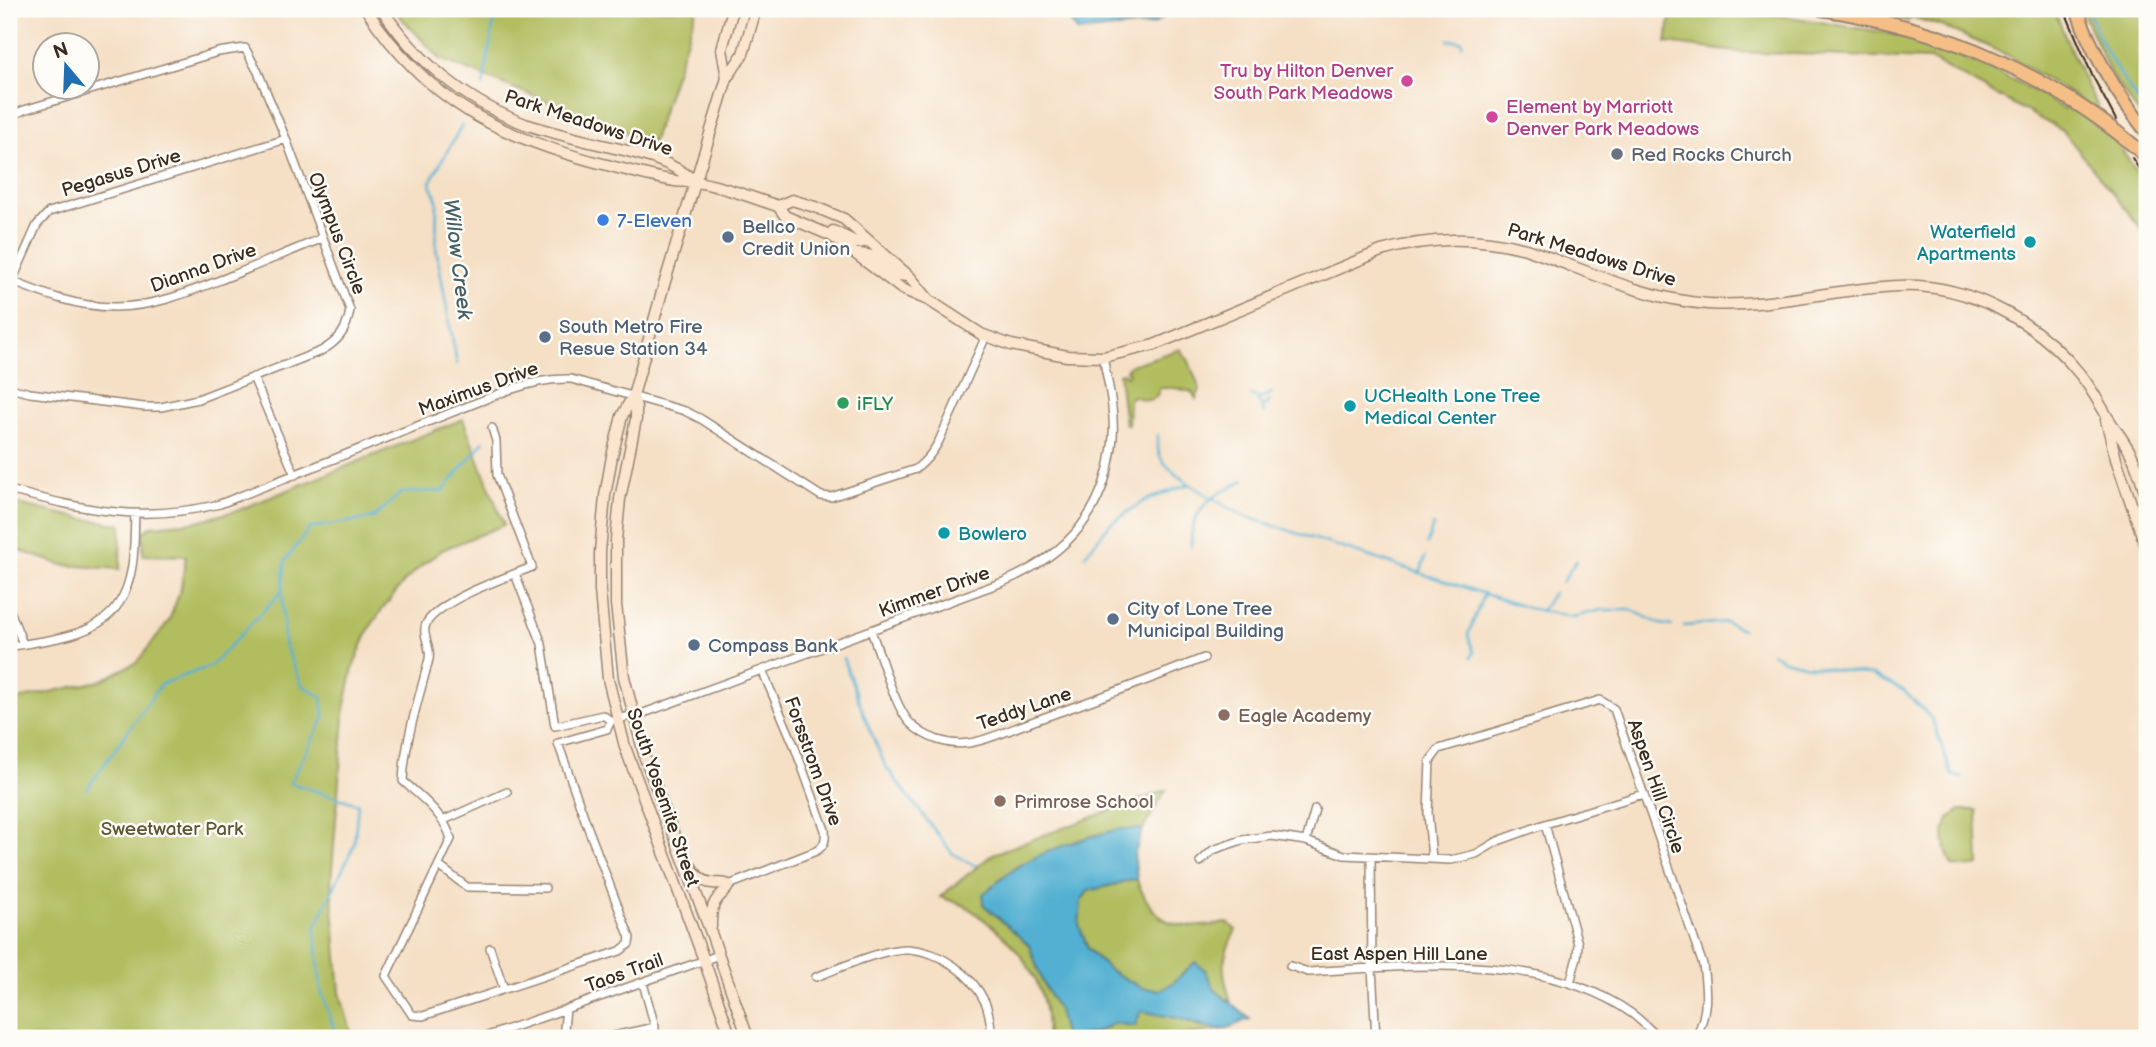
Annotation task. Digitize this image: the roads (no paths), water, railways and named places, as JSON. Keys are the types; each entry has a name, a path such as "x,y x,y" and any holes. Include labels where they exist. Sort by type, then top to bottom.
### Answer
{"highway":[{"path":"1821,9 1914,28 2001,61 2083,107 2147,157"},
{"path":"2077,9 2106,75 2147,132"}],"main road":[{"name":"Park Meadows Drive","path":"366,9 383,34 419,75 443,95 484,122 515,136 584,159 661,179 696,182 778,206 785,216 832,236 902,289 930,301 960,322 986,336 1041,352 1103,357 1154,345 1381,251 1438,239 1472,240 1525,249 1657,296 1708,303 1769,303 1876,287 1928,288 1965,296 2007,313 2049,341 2079,372 2133,457 2147,499"},
{"name":"Park Meadows Drive","path":"382,9 408,43 436,71 490,108 547,131 647,156 669,164 696,182"},
{"name":"South Yosemite Street","path":"727,78 722,49 733,9"},
{"name":"South Yosemite Street","path":"731,1038 638,785 617,719 603,640 600,552 605,496 622,416 633,396 727,78 743,54 756,9"},
{"name":"Park Meadows Drive","path":"778,206 792,200 844,219 910,276 930,301"},
{"path":"789,218 799,215 859,243 869,241"},
{"path":"858,254 873,256 898,275 910,276"},
{"name":"South Yosemite Street","path":"633,396 636,419 620,499 615,566 624,677 645,758 711,933 747,1038"},
{"name":"Park Meadows Drive","path":"2104,411 2116,459 2147,550"},
{"path":"678,847 696,876 709,883 723,882 729,885 713,906 711,933"}],"street":[{"name":"Olympus Circle","path":"9,117 24,110 218,52 244,48 258,72 286,139 350,310 342,334 321,351 198,399 161,407 106,404 9,388"},
{"name":"Pegasus Drive","path":"10,283 37,225 49,212 286,139"},
{"name":"Dianna Drive","path":"10,283 95,305 114,307 153,303 180,296 323,238"},
{"name":"Maximus Drive","path":"9,490 96,510 135,515 190,512 295,475 506,391 541,380 571,379 685,411 821,496 831,497 916,469 926,461 934,452 986,336"},
{"name":"Kimmer Drive","path":"617,719 871,631 1027,572 1045,561 1077,532 1100,496 1108,472 1113,437 1110,396 1103,357"},
{"path":"253,377 295,475"},
{"path":"492,428 496,441 496,475 532,567 515,574 449,603 428,620 424,628 430,654 404,759 403,781 422,797 442,821 449,830 451,839 386,976 412,1015 423,1016 620,951 629,944 630,938 558,743 607,729 611,721 603,715 555,726 542,644 515,574"},
{"path":"9,647 89,630 104,622 116,609 130,579 135,515"},
{"path":"9,608 23,644"},
{"name":"Teddy Lane","path":"871,631 901,711 909,723 930,737 953,743 970,743 1204,658"},
{"name":"Forsstrom Drive","path":"729,885 816,851 826,838 794,744 762,670"},
{"name":"Aspen Hill Circle","path":"1432,859 1428,813 1430,761 1439,749 1600,700 1614,709 1703,965 1707,997 1705,1013 1696,1038"},
{"path":"442,821 508,792"},
{"path":"1200,862 1213,850 1242,840 1272,836 1306,841 1343,855 1451,860 1476,854 1498,841 1545,824 1643,794"},
{"path":"1306,841 1315,809"},
{"path":"1545,824 1578,944 1570,984"},
{"path":"1371,858 1376,1038"},
{"path":"439,866 467,887 545,887"},
{"path":"490,948 504,989"},
{"path":"816,977 884,953 908,949 938,956 955,966 975,987 985,1003 992,1038"},
{"name":"Taos Trail","path":"563,1038 566,1009 719,955"},
{"name":"East Aspen Hill Lane","path":"1290,966 1308,972 1431,966 1505,969 1570,984 1610,1000 1633,1014 1659,1038"},
{"path":"643,983 655,1027 655,1038"},
{"path":"482,1038 566,1009"},
{"path":"516,1038 517,1026"},
{"path":"604,1038 655,1027"}],"water":[{"path":"1065,9 1165,9 1162,18 1154,24 1078,32"},
{"path":"1120,829 1143,829 1134,855 1137,879 1088,891 1081,901 1079,925 1088,949 1109,970 1142,988 1161,990 1173,983 1195,962 1205,970 1215,990 1250,1019 1217,1029 1141,1011 1135,1026 1114,1023 1097,1032 1065,1038 1058,1010 1043,983 1029,945 983,904 983,894 1022,864 1046,852"}],"waterway":[{"name":"Willow Creek","path":"483,86 496,9"},
{"path":"2088,9 2111,60 2142,107"},
{"path":"2140,9 2147,23"},
{"path":"1448,40 1462,41 1462,45"},
{"name":"Willow Creek","path":"457,364 436,248 437,200 430,182 462,125"},
{"path":"1251,395 1259,399 1272,393"},
{"path":"1258,399 1264,413"},
{"path":"1261,406 1270,401"},
{"path":"1158,435 1160,456 1165,464 1198,489 1244,516 1528,608 1573,617 1601,610 1632,610 1660,624 1672,626"},
{"name":"Willow Creek","path":"337,1038 321,990 315,928 354,845 358,804 290,783 324,718 322,697 302,685 284,643 282,591 285,561 310,528 373,518 401,493 443,491 484,441"},
{"path":"1191,546 1195,521 1205,504 1244,480"},
{"path":"1085,555 1110,524 1144,501 1189,484"},
{"path":"1427,544 1433,525"},
{"path":"1421,571 1425,557"},
{"path":"1562,582 1576,561"},
{"path":"87,789 161,684 211,666 281,592"},
{"path":"1471,657 1474,653 1468,635 1484,593"},
{"path":"1541,611 1553,593"},
{"path":"1684,626 1725,622 1742,629"},
{"path":"1772,653 1784,660 1804,665 1872,675 1903,690 1932,719 1952,775 1963,778"},
{"path":"843,658 886,767 952,853 976,866"}],"tram line":[{"path":"2064,9 2092,75 2116,120"},
{"path":"2132,158 2147,181"}],"place":[{"name":"Tru by Hilton Denver South Park Meadows","path":"1407,81"},
{"name":"Element by Marriott Denver Park Meadows","path":"1492,117"},
{"name":"Red Rocks Church","path":"1617,154"},
{"name":"7-Eleven","path":"603,220"},
{"name":"Bellco Credit Union","path":"728,237"},
{"name":"Waterfield Apartments","path":"2030,242"},
{"name":"South Metro Fire Resue Station 34","path":"545,337"},
{"name":"iFLY","path":"843,403"},
{"name":"UCHealth Lone Tree Medical Center","path":"1350,406"},
{"name":"Bowlero","path":"944,533"},
{"name":"City of Lone Tree Municipal Building","path":"1113,619"},
{"name":"Compass Bank","path":"694,645"},
{"name":"Eagle Academy","path":"1224,715"},
{"name":"Primrose School","path":"1000,801"}],"park label":[{"name":"Sweetwater Park","path":"172,828"}]}
